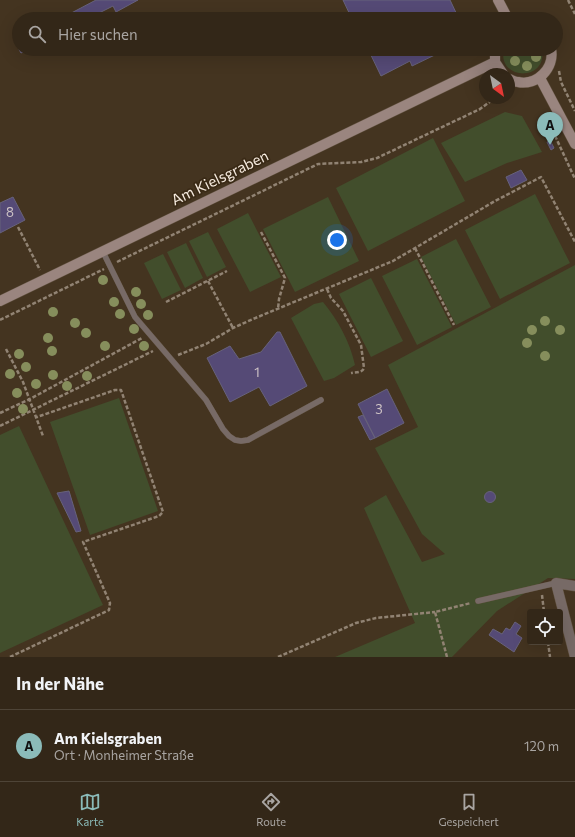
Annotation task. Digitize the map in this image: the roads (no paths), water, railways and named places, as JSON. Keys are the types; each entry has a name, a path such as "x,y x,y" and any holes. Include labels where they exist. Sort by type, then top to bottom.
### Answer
{"street":[{"path":"498,0 504,12"},
{"path":"495,56 495,62 498,68"},
{"path":"515,81 530,82 540,78 547,71 551,62 551,56"},
{"name":"Am Kielsgraben","path":"0,301 495,62"},
{"path":"540,78 575,144"},
{"path":"575,586 556,583 575,657"}],"lane":[{"path":"103,252 135,317 206,400 223,429 235,440 241,442 256,437 321,400"},
{"path":"478,601 556,583"}],"place":[{"name":"Am Kielsgraben","path":"550,145"}]}
